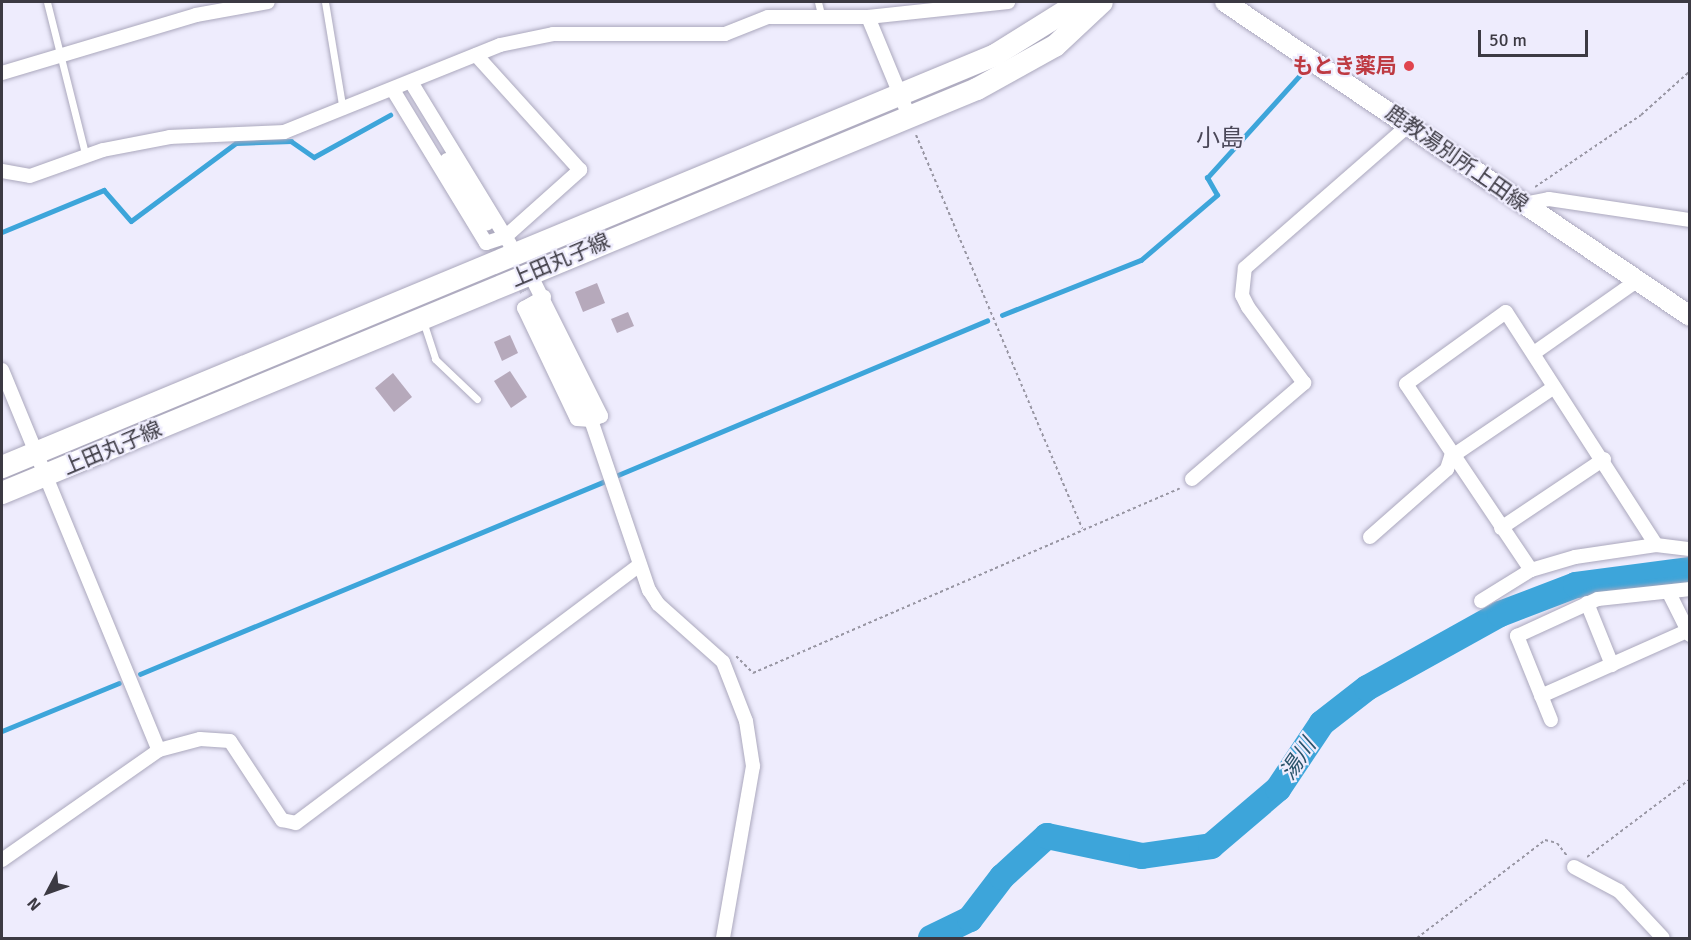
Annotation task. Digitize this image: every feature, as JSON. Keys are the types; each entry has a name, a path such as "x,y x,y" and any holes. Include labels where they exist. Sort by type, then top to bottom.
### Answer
{"main road":[{"name":"上田丸子線","path":"2,493 423,318 524,265 899,95 1022,42 1080,2"},
{"name":"上田丸子線","path":"2,467 909,116 1035,60 1102,2"},
{"name":"鹿教湯別所上田線","path":"1225,2 1689,316"}],"street":[{"path":"2,73 60,59 127,34 268,2"},
{"path":"2,171 30,176 86,157 170,137 284,132 343,111 476,55 553,34 724,34 768,17 823,20 1008,2"},
{"path":"868,17 909,116"},
{"path":"402,86 486,243 505,237 580,170 476,55"},
{"path":"402,86 486,224"},
{"path":"402,86 524,265 540,303 601,416 591,420 577,419 524,308 540,303"},
{"path":"1192,479 1304,383 1248,307 1242,295 1245,268 1409,125"},
{"path":"1523,204 1549,199 1689,220"},
{"path":"1534,353 1638,280"},
{"path":"1531,570 1451,457 1406,384 1506,312 1534,353 1553,388 1604,459 1656,545"},
{"path":"2,370 159,750"},
{"path":"1370,537 1447,470 1451,457 1553,388"},
{"path":"591,420 639,565 658,604 730,673 752,744 745,835 723,939"},
{"path":"1501,528 1604,459"},
{"path":"1481,601 1531,570 1575,557 1656,545 1689,549"},
{"path":"2,860 159,750 200,739 230,741 282,820 296,823 639,565"},
{"path":"1551,720 1517,636 1587,603 1689,589"},
{"path":"1541,696 1688,633 1669,593"},
{"path":"1587,603 1612,665"},
{"path":"1575,867 1619,891 1663,939"}],"lane":[{"path":"47,2 86,157"},
{"path":"325,2 343,111"},
{"path":"818,2 823,20"},
{"path":"423,318 435,359 477,399"}],"path":[{"path":"1523,204 1539,181 1641,115 1689,71"},
{"path":"909,116 1082,528"},
{"path":"728,648 753,673 1192,479"},
{"path":"1417,939 1545,840 1557,843 1575,867 1689,779"}],"building":[{"path":"597,283 605,303 583,312 575,292"},
{"path":"628,312 634,326 617,333 611,319"},
{"path":"510,335 518,353 502,361 494,342"},
{"path":"510,371 527,397 511,408 494,381"},
{"path":"393,373 412,397 394,412 375,388"}],"waterway":[{"path":"1002,315 1141,260 1217,195 1207,178 1302,73"},
{"path":"2,232 104,190 131,221 236,143 291,141 314,157 390,115"},
{"path":"618,475 987,321"},
{"path":"140,674 603,482"},
{"name":"湯川","path":"931,938 970,919 1002,877 1047,836 1142,856 1211,846 1278,789 1322,723 1367,688 1500,614 1576,585 1690,570"},
{"path":"2,731 119,683"}],"tunnel":[{"path":"487,224 537,308"}],"place":[{"name":"もとき薬局","path":"1409,66"}],"district":[{"name":"小島","path":"1220,139"}]}
